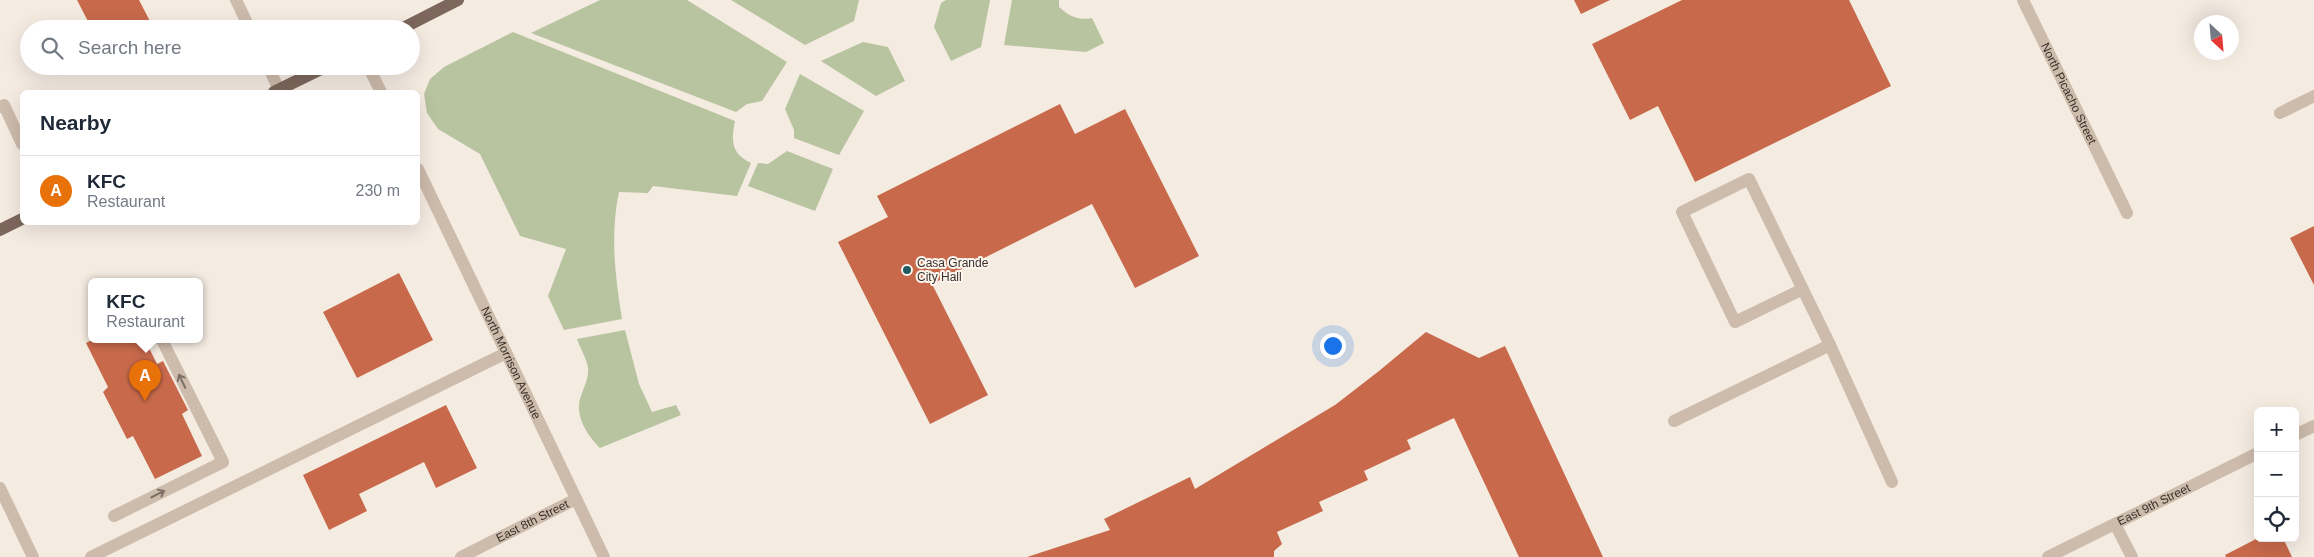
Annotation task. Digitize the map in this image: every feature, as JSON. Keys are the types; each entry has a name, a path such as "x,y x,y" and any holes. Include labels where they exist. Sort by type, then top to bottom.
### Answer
{"main road":[{"path":"419,20 458,0"},
{"path":"278,90 309,75"},
{"path":"0,230 20,219"}],"street":[{"path":"236,0 246,20"},
{"name":"North Picacho Street","path":"2023,0 2127,213"},
{"path":"271,75 276,90"},
{"path":"372,75 380,90"},
{"path":"2280,114 2314,96"},
{"path":"0,107 4,105 20,140"},
{"name":"North Morrison Avenue","path":"420,173 604,557"},
{"path":"1803,289 1735,322 1682,212 1749,179 1803,289 1830,345 1892,482"},
{"path":"114,516 222,462 163,343"},
{"path":"1674,421 1830,345"},
{"path":"91,557 506,353"},
{"path":"2299,433 2314,426"},
{"name":"East 9th Street","path":"2048,557 2254,455"},
{"path":"0,488 33,557"},
{"name":"East 8th Street","path":"461,557 576,499"},
{"path":"2115,524 2132,557"}],"green space":[{"path":"600,0 687,0 787,62 762,101 747,104 736,112 531,33"},
{"path":"731,0 859,0 854,21 805,45"},
{"path":"946,0 990,0 981,47 951,61 934,27 941,3"},
{"path":"1012,0 1059,0 1059,7 1070,15 1083,19 1092,18 1104,43 1086,52 1004,45"},
{"path":"513,32 735,121 734,146 739,155 751,163 737,196 653,186 648,193 619,192 616,208 614,255 622,319 564,330 548,296 566,249 520,236 480,154 438,129 427,113 424,94 430,79 444,67"},
{"path":"863,42 888,47 905,81 876,96 821,61"},
{"path":"800,74 864,111 839,155 794,138 794,130 785,109"},
{"path":"787,151 833,169 815,211 748,186 758,163 768,164"},
{"path":"625,330 639,384 652,412 676,405 681,415 600,448 587,432 579,413 580,399 587,380 588,368 577,339"}],"building":[{"path":"77,0 139,0 149,20 87,20"},
{"path":"1574,0 1610,0 1581,14"},
{"path":"1682,0 1849,0 1891,86 1695,182 1658,106 1630,120 1592,44"},
{"name":"Casa Grande City Hall","path":"1060,104 1075,134 1125,109 1199,256 1135,288 1092,204 932,284 988,395 930,424 838,242 888,217 877,196"},
{"path":"2314,226 2314,285 2290,238"},
{"path":"399,273 433,340 357,378 323,312"},
{"path":"1426,332 1479,358 1505,346 1603,557 1519,557 1454,418 1407,440 1411,449 1364,471 1368,480 1319,502 1323,511 1277,532 1282,544 1274,551 1274,557 1027,557 1110,530 1104,519 1190,477 1195,489 1335,405"},
{"path":"86,343 146,343 157,364 163,361 188,410 182,414 202,456 155,479 133,436 127,439 103,392 108,387"},
{"path":"446,405 477,468 436,488 424,462 359,494 367,511 329,530 303,475"},
{"path":"2254,540 2254,542 2285,542 2292,557 2226,557 2225,555"}],"place":[{"name":"Casa Grande City Hall","path":"907,270"},
{"name":"KFC","path":"145,401"}]}
